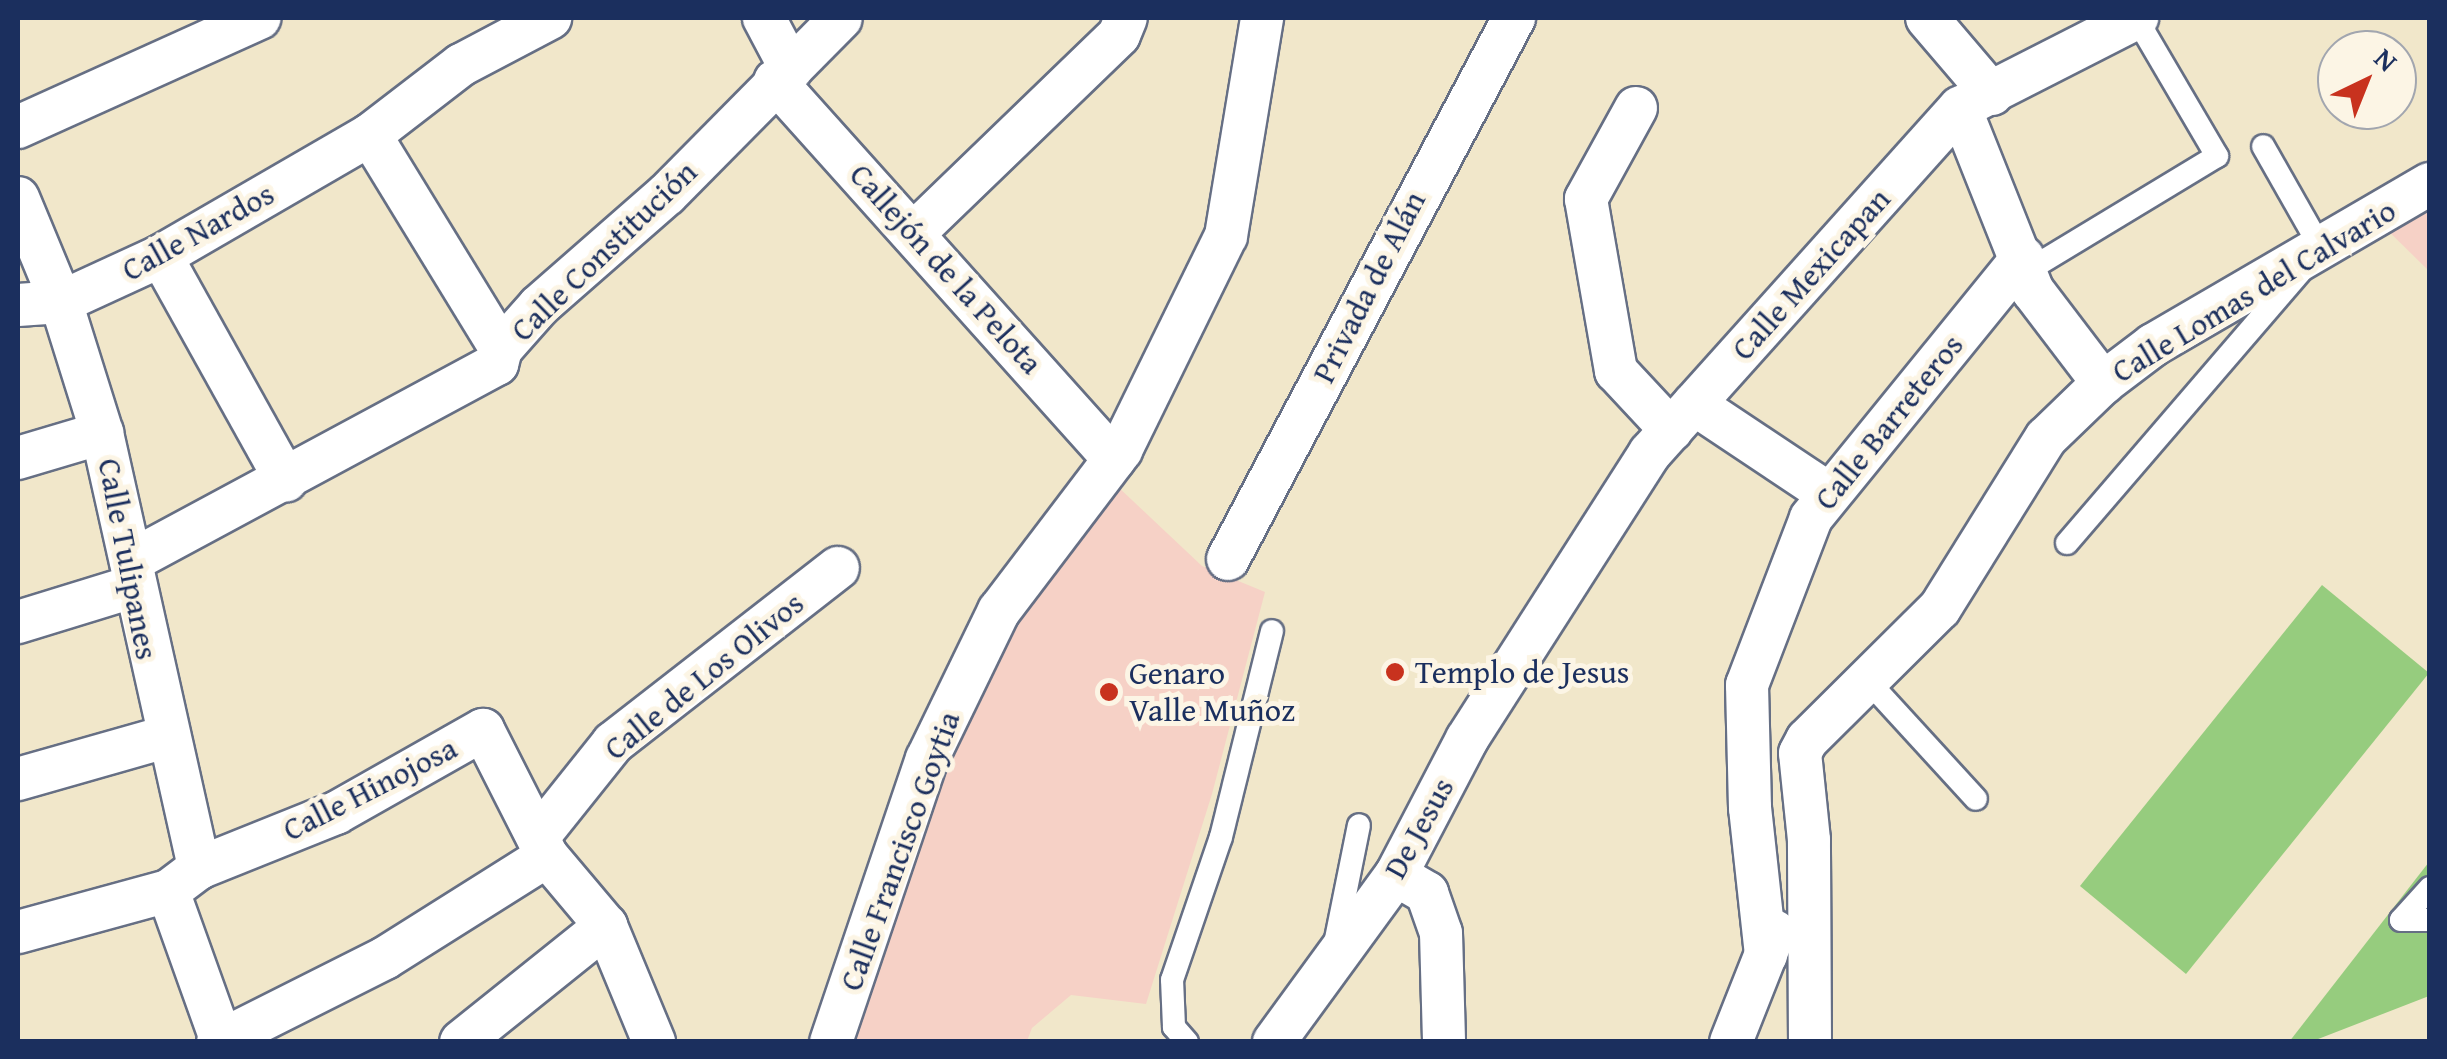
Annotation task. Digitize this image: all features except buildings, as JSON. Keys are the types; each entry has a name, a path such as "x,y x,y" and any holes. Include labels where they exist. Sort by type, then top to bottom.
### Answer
{"street":[{"path":"18,127 259,18"},
{"name":"Callejón de la Pelota","path":"764,18 783,75 913,234 1114,458"},
{"name":"Calle Constitución","path":"18,622 131,574 286,481 450,394 497,364 502,349 539,306 666,194 842,18"},
{"path":"913,234 1119,35 1126,18"},
{"name":"Privada de Alán","path":"1228,559 1514,18"},
{"path":"1927,18 1976,101 2033,290 2103,383"},
{"name":"Calle Mexicapan","path":"1553,606 1682,417 1976,101 2137,18"},
{"name":"Calle Francisco Goytia","path":"831,1042 927,759 999,611 1114,458 1226,236 1264,19"},
{"name":"Calle Nardos","path":"18,305 61,302 162,256 370,136 461,65 532,23"},
{"path":"1636,108 1586,199 1616,370 1682,417 1829,494"},
{"path":"370,136 502,349"},
{"name":"Calle Lomas del Calvario","path":"1810,1042 1809,840 1800,753 1940,608 2046,438 2103,383 2153,345 2430,184"},
{"name":"Calle Tulipanes","path":"18,198 61,302 102,433 166,736 171,885 221,1041"},
{"path":"162,256 286,481"},
{"name":"Calle Barreteros","path":"1766,955 1750,808 1746,685 1811,518 2025,264"},
{"path":"18,458 102,433"},
{"name":"Calle de Los Olivos","path":"221,1041 385,958 543,846 613,742 838,568"},
{"name":"De Jesus","path":"1274,1042 1396,875 1467,739 1553,606"},
{"name":"Calle Hinojosa","path":"18,932 171,885 336,813 484,730 543,846"},
{"path":"18,779 166,736"},
{"name":"Calle Lomas del Calvario","path":"1731,1042 1809,840"},
{"path":"543,846 606,926 654,1042"},
{"path":"1396,875 1427,893 1441,933 1444,1042"},
{"path":"461,1042 606,926"}],"lane":[{"name":"Calle Barreteros","path":"2025,264 2217,156 2137,18"},
{"path":"2067,543 2322,248 2264,146"},
{"path":"1187,1042 1174,1027 1172,980 1222,837 1272,631"},
{"path":"1868,680 1976,799"},
{"path":"1333,958 1359,825"},
{"path":"2430,888 2401,920 2430,920"}],"shaded area":[{"path":"2429,178 2429,271 2374,217"},
{"name":"Genaro Valle Muñoz","path":"1116,485 1202,566 1265,592 1212,794 1146,1004 1071,995 1032,1028 1027,1041 844,1042 940,767 1017,617"}],"green space":[{"path":"2322,585 2429,673 2186,974 2080,886"},
{"path":"2429,862 2429,996 2313,1041 2289,1042"}],"place":[{"name":"Templo de Jesus","path":"1395,672"},
{"name":"Genaro Valle Muñoz","path":"1109,692"}]}
